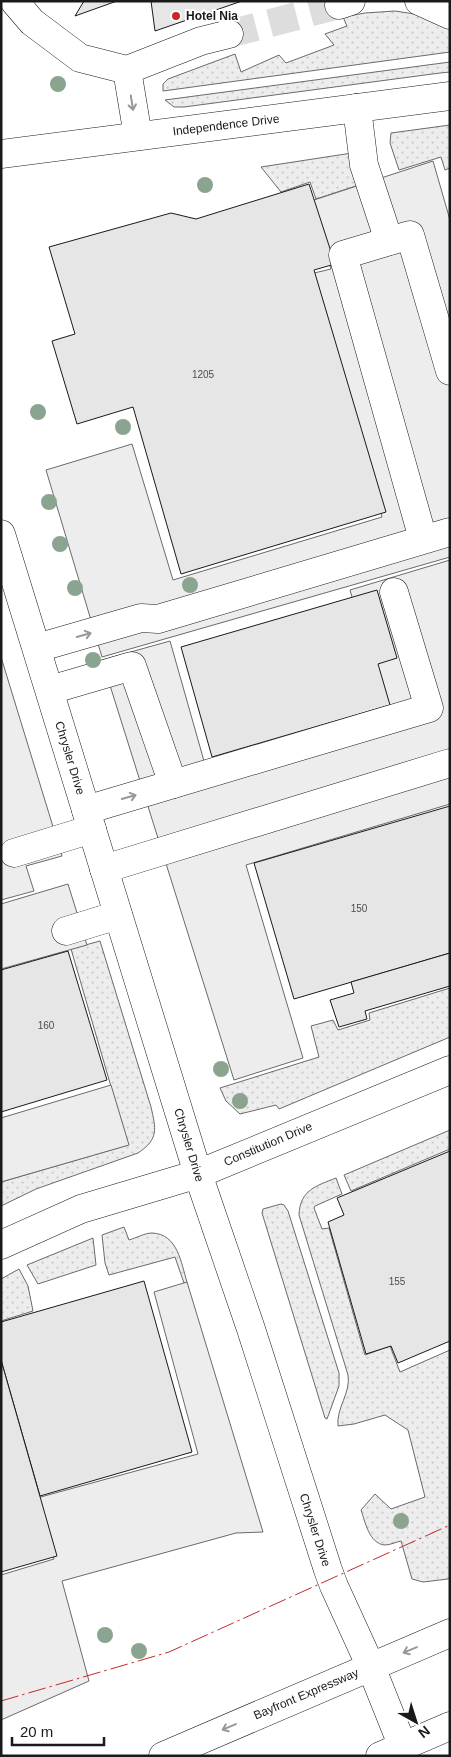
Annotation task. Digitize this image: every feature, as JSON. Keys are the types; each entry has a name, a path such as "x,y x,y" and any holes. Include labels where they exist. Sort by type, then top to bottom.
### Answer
{"main road":[{"path":"14,1 32,22 80,58 127,70 201,41 229,34"},
{"path":"419,1 450,15"},
{"path":"127,70 138,136"},
{"name":"Independence Drive","path":"1,154 450,96"},
{"path":"357,108 364,166 388,241"},
{"path":"423,539 343,256 410,235 450,371"},
{"path":"37,648 141,618 158,619 450,532"},
{"name":"Chrysler Drive","path":"2,536 198,1174 334,1586 371,1667 391,1751"},
{"path":"14,853 173,784 428,708 394,592"},
{"path":"50,690 132,666 173,784"},
{"path":"104,869 450,763"},
{"path":"66,931 118,915"},
{"name":"Constitution Drive","path":"1,1245 81,1209 198,1174 450,1070"},
{"name":"Bayfront Expressway","path":"163,1756 450,1633"},
{"path":"391,1751 450,1726"}],"shaded area":[{"path":"395,11 421,15 450,26 450,52 163,91 163,84 168,79 235,54 241,72 279,55 286,63 334,45 325,34 347,26 343,17"},
{"path":"450,62 450,72 184,107 174,107 165,100"},
{"path":"450,125 450,168 445,170 441,157 399,170 390,143 391,133"},
{"path":"352,153 362,184 316,199 310,182 281,192 261,167"},
{"path":"433,161 450,220 450,557 102,657 46,470 132,444 173,580 382,517 310,274 331,269 311,201"},
{"path":"450,560 450,804 246,865 303,1058 234,1080 102,660 170,641 204,761 384,708 350,590"},
{"path":"1,657 62,856 26,866 34,891 1,900"},
{"path":"68,884 87,945 1,969 1,904"},
{"path":"100,941 151,1107 155,1128 153,1138 138,1153 36,1189 1,1206 1,1182 128,1145 71,949"},
{"path":"450,988 450,1037 279,1109 276,1105 240,1114 226,1101 220,1088 319,1057 311,1026 333,1020 338,1030 370,1020 369,1013"},
{"path":"111,1085 129,1145 1,1182 1,1118"},
{"path":"450,1130 450,1149 351,1191 344,1175"},
{"path":"336,1178 342,1194 314,1208 322,1229 329,1228 365,1355 390,1346 400,1372 450,1350 450,1578 448,1579 423,1582 412,1579 401,1541 385,1545 375,1541 368,1531 361,1510 375,1494 391,1509 425,1497 408,1430 385,1415 354,1424 338,1426 339,1413 347,1388 348,1375 299,1215 302,1200 310,1190"},
{"path":"281,1204 288,1211 339,1373 339,1386 327,1419 325,1418 262,1213 263,1209"},
{"path":"124,1227 129,1240 152,1233 168,1238 177,1251 187,1282 184,1283 175,1257 109,1275 105,1263 102,1235"},
{"path":"93,1238 96,1265 38,1284 27,1265"},
{"path":"19,1269 28,1286 33,1311 1,1321 1,1279"},
{"path":"187,1282 263,1532 236,1533 62,1581 89,1681 1,1720 1,1575 54,1559 37,1498 198,1454 154,1292"}],"building":[{"path":"84,1 117,1 75,16"},
{"name":"Hotel Nia","path":"151,1 242,1 155,31"},
{"path":"309,184 335,264 314,270 386,512 181,574 133,407 77,424 52,341 75,334 49,247 171,213 196,219"},
{"path":"377,590 397,658 378,664 390,705 212,757 181,647"},
{"path":"450,806 450,953 294,999 254,863"},
{"path":"68,951 107,1080 1,1112 1,970"},
{"path":"450,953 450,986 365,1011 367,1019 339,1027 330,1000 354,993 351,982"},
{"path":"450,1151 450,1341 398,1363 391,1346 366,1354 328,1222 344,1215 337,1198"},
{"path":"144,1281 192,1452 40,1496 1,1360 1,1322"},
{"path":"1,1360 57,1556 1,1572"}],"tunnel":[{"path":"229,34 339,5"}],"power":[{"path":"1,1701 169,1652 450,1525"}],"place":[{"name":"Hotel Nia","path":"176,16"}]}
